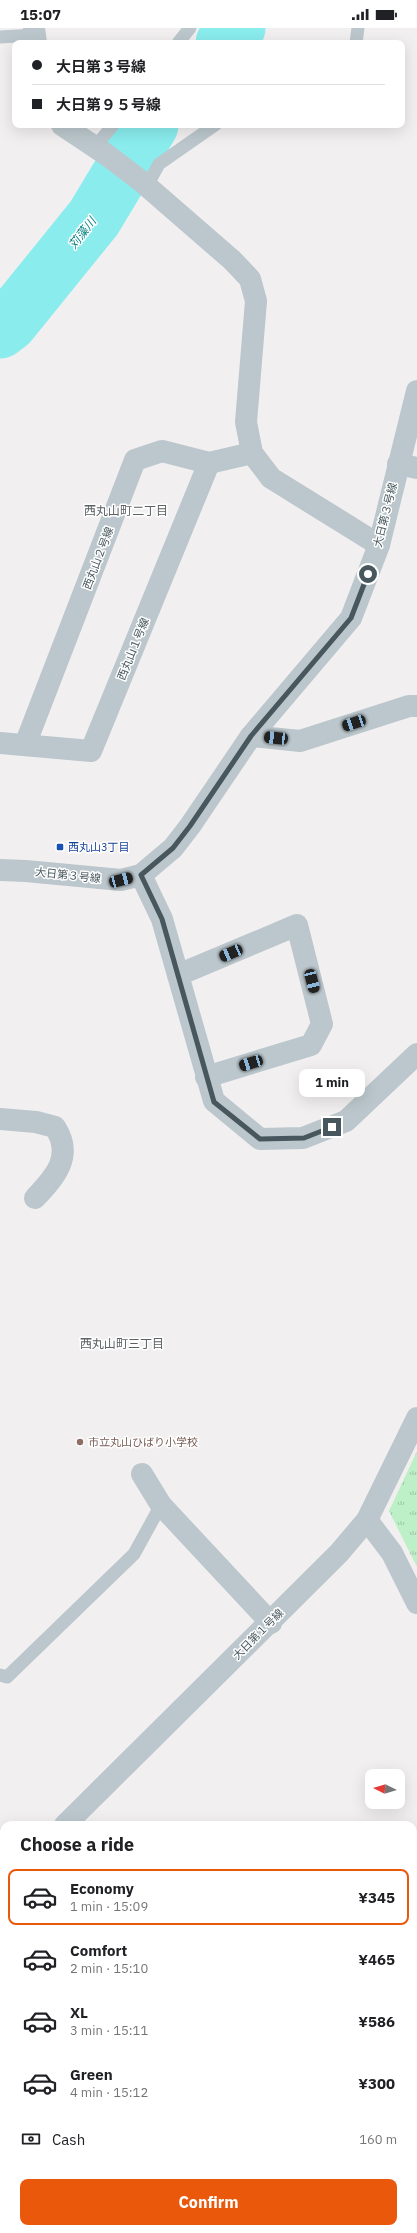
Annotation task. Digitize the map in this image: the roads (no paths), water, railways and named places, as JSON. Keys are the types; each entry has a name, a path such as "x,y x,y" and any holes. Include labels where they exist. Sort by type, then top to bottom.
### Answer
{"street":[{"path":"66,128 101,151 144,183 232,260 250,279 256,301 246,422 252,453 271,478 379,544"},
{"name":"大日第３号線","path":"0,870 121,880 141,875 173,848 251,736 351,618 407,466 417,391"},
{"name":"西丸山２号線","path":"25,745 135,460 162,451 209,463 252,453"},
{"name":"西丸山１号線","path":"0,743 91,751 209,463"},
{"path":"251,736 300,741 409,706 417,706"},
{"path":"141,875 162,919 214,1102 260,1139 304,1138 346,1121 417,1054"},
{"path":"178,975 297,925 322,1024 311,1045 206,1077"},
{"path":"0,1120 36,1122 55,1127 62,1138 62,1160 54,1178 35,1198"},
{"name":"大日第１号線","path":"69,1821 339,1553 367,1520 417,1418"},
{"path":"142,1474 161,1505 270,1623"},
{"path":"367,1520 392,1553 417,1603"}],"lane":[{"path":"180,40 190,28"},
{"path":"356,40 358,28"},
{"path":"0,38 36,32"},
{"path":"101,151 112,128"},
{"path":"144,183 159,164 211,128"},
{"path":"0,1675 7,1676 134,1554 161,1505"}],"waterway":[{"name":"苅藻川","path":"227,40 237,28"},
{"name":"苅藻川","path":"0,330 9,323 94,218 148,128"}],"place":[{"name":"西丸山3丁目","path":"60,847"},
{"name":"市立丸山ひばり小学校","path":"80,1442"}],"district":[{"name":"西丸山町二丁目","path":"126,510"},
{"name":"西丸山町三丁目","path":"122,1343"}]}
